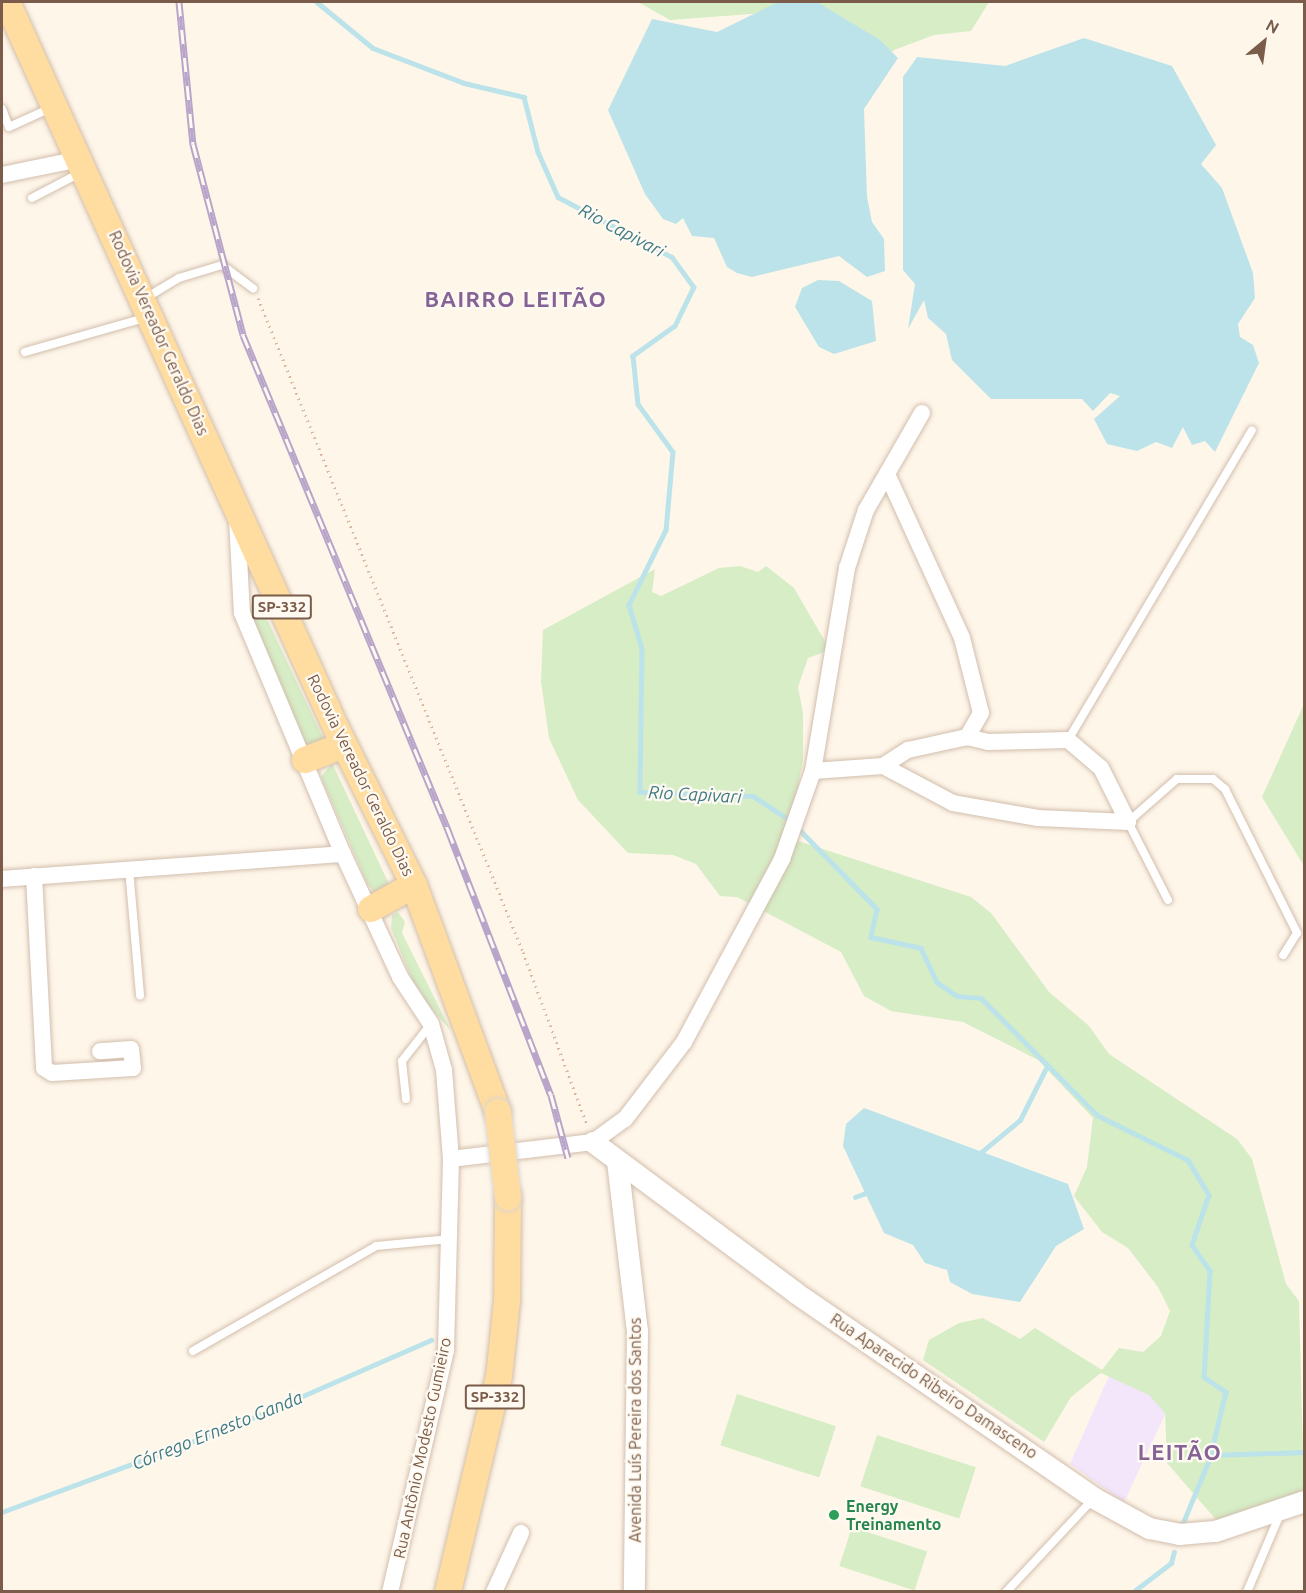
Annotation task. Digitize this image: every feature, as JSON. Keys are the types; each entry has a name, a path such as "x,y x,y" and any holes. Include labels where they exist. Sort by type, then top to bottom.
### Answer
{"main road":[{"name":"Rodovia Vereador Geraldo Dias","path":"7,2 344,745 414,885 498,1112 508,1197 507,1301 499,1377 448,1592"},
{"path":"305,760 344,745"},
{"path":"371,909 414,885"}],"street":[{"path":"2,175 82,165"},
{"path":"451,1159 588,1143 625,1119 684,1041 782,859 813,771 848,568 866,510 922,413"},
{"path":"887,474 962,638 981,713 968,737"},
{"name":"Rua Antônio Modesto Gumieiro","path":"237,506 242,613 344,854 400,977 430,1024 444,1070 451,1159 451,1239 446,1350 390,1592"},
{"path":"813,771 883,766 908,750 968,737 988,742 1068,740 1101,768 1128,822 1038,818 953,803 883,766"},
{"path":"2,879 344,854"},
{"path":"34,876 44,1068 52,1073 133,1068 131,1049 100,1051"},
{"name":"Rua Aparecido Ribeiro Damasceno","path":"588,1143 617,1161 1094,1498 1149,1528 1179,1534 1215,1531 1305,1501"},
{"name":"Avenida Luís Pereira dos Santos","path":"617,1161 637,1331 634,1592"},
{"path":"494,1592 521,1533"}],"lane":[{"path":"2,109 9,127 56,106"},
{"path":"32,198 82,165"},
{"path":"25,352 147,308 179,278 222,265 254,288"},
{"path":"1068,740 1252,430"},
{"path":"1168,900 1128,822 1177,779 1213,779 1225,789 1297,933 1283,955"},
{"path":"129,869 140,996"},
{"path":"406,1099 402,1061 430,1024"},
{"path":"193,1351 376,1246 451,1239"},
{"path":"1006,1592 1094,1498"},
{"path":"1247,1592 1282,1508"}],"path":[{"path":"254,288 519,941 588,1143"}],"shaded area":[{"path":"1117,1358 1177,1389 1124,1502 1070,1464"}],"green space":[{"path":"638,2 989,2 971,31 934,35 894,50 875,67 764,13 670,20"},
{"path":"740,566 758,572 766,566 794,588 830,650 808,658 798,687 803,713 803,760 790,828 795,840 971,897 991,913 1049,992 1089,1026 1109,1054 1237,1139 1252,1159 1286,1284 1299,1301 1304,1495 1218,1522 1167,1463 1165,1413 1149,1395 1101,1373 1071,1397 1044,1442 923,1360 929,1340 959,1323 983,1318 1020,1339 1035,1328 1102,1370 1119,1348 1143,1352 1161,1336 1170,1311 1158,1287 1128,1248 1102,1232 1074,1196 1087,1167 1093,1118 1038,1060 963,1022 891,1011 864,996 841,952 737,897 720,896 696,864 673,855 628,853 578,800 549,738 541,681 543,630 655,569 652,592 661,596 719,568"},
{"path":"257,598 323,738 320,747 306,744 248,608"},
{"path":"1304,704 1304,866 1262,797"},
{"path":"332,763 389,884 386,893 377,896 367,883 321,777"},
{"path":"398,912 405,922 402,933 451,1031 417,992 391,928 392,915"},
{"path":"737,1394 836,1426 819,1477 720,1445"},
{"path":"877,1435 976,1467 959,1518 860,1486"},
{"path":"852,1527 927,1551 914,1590 839,1566"}],"water":[{"path":"778,2 817,2 880,40 898,58 864,109 867,197 872,222 884,239 885,271 867,277 839,256 752,277 737,273 727,267 714,238 692,236 683,218 676,224 663,219 645,194 608,110 652,19 717,32"},
{"path":"1084,38 1172,66 1216,145 1201,164 1222,188 1253,273 1255,298 1238,324 1240,337 1253,345 1259,363 1215,452 1205,441 1192,445 1183,427 1172,448 1156,442 1137,451 1107,444 1094,419 1120,396 1110,393 1093,411 1082,399 991,399 952,360 946,334 928,318 924,300 908,329 915,284 903,270 903,77 917,57 1005,66"},
{"path":"818,280 839,281 872,301 876,341 834,354 819,347 795,307 802,288"},
{"path":"864,1108 1068,1184 1084,1229 1056,1246 1020,1302 972,1294 950,1282 947,1270 925,1263 913,1245 884,1233 843,1146 846,1124"}],"waterway":[{"name":"Rio Capivari","path":"317,2 373,48 464,83 524,97 538,152 558,197 672,257 694,287 675,326 633,356 638,404 673,452 666,530 629,605 642,649 640,792 753,796 791,821"},
{"name":"Rio Capivari","path":"797,827 877,909 871,937 921,948 937,982 957,996 981,998 1097,1115 1188,1160 1209,1195 1192,1245 1210,1271 1204,1377 1226,1392 1211,1455 1304,1452"},
{"name":"Córrego Ernesto Ganda","path":"979,1154 1020,1120 1046,1068"},
{"name":"Córrego Ernesto Ganda","path":"855,1197 869,1192"},
{"name":"Córrego Ernesto Ganda","path":"2,1512 234,1426 431,1340"},
{"path":"1182,1525 1211,1455"},
{"path":"1133,1592 1171,1563 1174,1552"}],"railway":[{"path":"179,2 193,144 243,335 448,830 551,1095 568,1158"}],"place":[{"name":"Energy Treinamento","path":"834,1515"}],"district":[{"name":"BAIRRO LEITÃO","path":"516,299"},
{"name":"LEITÃO","path":"1180,1452"}]}
